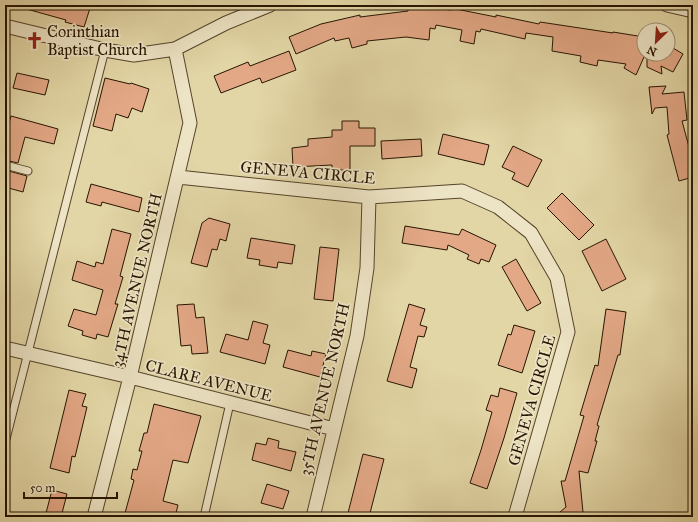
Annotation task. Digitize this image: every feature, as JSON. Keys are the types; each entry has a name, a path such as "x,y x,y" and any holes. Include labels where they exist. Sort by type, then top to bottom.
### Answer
{"street":[{"path":"5,26 105,50 134,55 174,49 226,23 270,5"},
{"path":"667,5 693,11"},
{"name":"34TH AVENUE NORTH","path":"94,517 130,377 190,123 174,49"},
{"name":"GENEVA CIRCLE","path":"178,177 369,197 462,191 498,207 531,233 557,278 568,332 514,517"},
{"name":"35TH AVENUE NORTH","path":"313,517 357,336 367,268 369,197"},
{"name":"CLARE AVENUE","path":"5,348 130,377 334,429"}],"lane":[{"path":"5,443 105,50"},
{"path":"5,165 28,171"},
{"path":"204,517 230,403"}],"building":[{"path":"23,5 91,5 84,27 65,22 66,20 23,8"},
{"path":"409,5 451,10 451,8 539,24 540,22 636,36 636,62 642,62 636,75 624,68 626,64 598,60 597,66 580,62 581,56 552,51 553,37 526,33 525,39 481,29 480,32 476,31 474,44 460,41 462,30 436,25 435,29 430,28 429,40 406,37 367,41 367,44 352,48 349,38 335,41 334,38 296,54 289,37 321,24 360,15 360,17 408,11"},
{"path":"676,50 683,54 673,72 661,66 662,74 647,67 647,62 676,62"},
{"path":"289,51 296,70 262,83 260,78 221,93 214,76 248,62 250,66"},
{"path":"17,73 49,80 45,95 13,88"},
{"path":"105,78 131,83 149,89 142,112 132,108 128,118 116,114 112,131 93,126"},
{"path":"666,86 662,94 684,92 687,120 682,121 693,162 693,177 679,181 667,135 669,134 667,107 655,108 652,114 649,87"},
{"path":"11,116 58,129 54,144 25,137 18,163 5,160 5,138"},
{"path":"342,121 359,121 359,128 375,128 375,146 350,146 350,170 332,170 332,165 293,167 292,148 308,146 308,139 332,137 332,130 342,130"},
{"path":"443,134 489,145 484,165 438,154"},
{"path":"421,139 422,156 382,159 381,141"},
{"path":"513,146 542,160 528,187 512,179 515,173 502,167"},
{"path":"5,170 27,176 23,192 5,187"},
{"path":"91,184 142,198 139,212 102,202 101,206 86,202"},
{"path":"562,193 594,225 579,240 547,208"},
{"path":"209,218 230,224 226,241 220,239 217,250 212,249 207,267 191,263 202,223"},
{"path":"405,226 459,235 462,229 496,245 489,262 481,259 479,264 467,259 469,255 448,245 447,250 402,243"},
{"path":"112,229 131,234 120,276 123,277 115,304 118,304 108,337 97,334 96,339 82,335 83,331 68,326 74,309 96,315 103,290 72,280 77,261 95,267 96,262 103,264"},
{"path":"251,238 295,245 292,264 278,262 277,268 259,265 260,260 247,258"},
{"path":"606,239 626,279 602,291 582,251"},
{"path":"320,247 339,249 333,301 314,299"},
{"path":"516,259 541,303 527,311 502,267"},
{"path":"194,304 196,318 204,317 208,353 192,354 191,345 181,346 177,305"},
{"path":"409,304 425,309 420,325 427,327 424,337 418,336 410,367 417,369 412,388 387,381"},
{"path":"606,309 626,312 620,355 618,355 597,425 599,426 595,441 597,441 588,473 579,471 583,512 577,517 554,517 566,507 561,481 565,481 584,416 580,415 595,365 598,366"},
{"path":"253,321 268,325 263,343 270,345 265,364 220,352 226,334 248,340"},
{"path":"514,325 535,331 522,373 498,365 508,334 511,335"},
{"path":"288,350 311,356 312,351 326,354 320,377 283,367"},
{"path":"500,388 517,393 487,489 470,483 492,412 486,410 491,395 498,397"},
{"path":"69,390 86,394 82,406 87,407 75,457 72,456 69,473 50,468"},
{"path":"154,404 201,416 188,463 173,460 163,501 178,505 175,517 124,517 134,480 131,479 133,469 137,470 142,451 139,451 144,433 147,433"},
{"path":"268,438 279,441 278,448 296,452 291,471 252,460 256,443 266,445"},
{"path":"363,454 384,459 369,517 347,517"},
{"path":"267,484 289,491 283,509 261,503"},
{"path":"52,490 67,494 61,517 45,517"}],"place":[{"name":"Corinthian Baptist Church","path":"34,40"}]}
